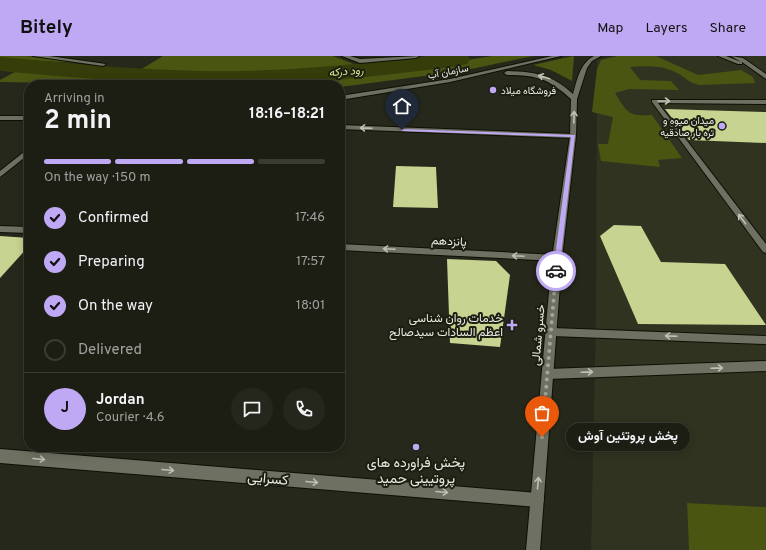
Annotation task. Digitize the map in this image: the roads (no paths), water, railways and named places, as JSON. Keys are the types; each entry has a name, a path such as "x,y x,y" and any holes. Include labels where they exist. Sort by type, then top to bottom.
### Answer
{"main road":[{"path":"36,56 103,64"},
{"path":"345,56 360,61 416,56"},
{"name":"سازمان آب","path":"345,97 434,84 489,73 558,56"},
{"path":"489,73 523,73 543,76 559,83 574,99 584,68 590,60 598,56"},
{"path":"721,56 750,66"},
{"path":"734,56 766,77"},
{"name":"خسرو شمالی","path":"533,550 557,258 573,136 574,99"},
{"path":"766,102 654,101 766,250"},
{"path":"0,118 24,118"},
{"path":"345,127 573,136"},
{"path":"0,175 24,154"},
{"path":"0,229 24,230"},
{"name":"پانزدهم","path":"345,247 557,258"},
{"path":"552,332 766,340"},
{"path":"548,374 766,366"},
{"name":"کسرایی","path":"0,456 537,500"}],"waterway":[{"name":"رود درکه","path":"40,67 123,74 238,78 333,73 459,59"},
{"name":"رود درکه","path":"0,64 36,67"}],"place":[{"name":"فروشگاه میلاد","path":"493,90"},
{"name":"میدان میوه و تره بار صادقیه","path":"722,126"},
{"name":"خدمات روان شناسی اعظم السادات سیدصالح","path":"512,325"},
{"name":"پخش پروتئین آوش","path":"542,437"},
{"name":"پخش فراورده های پروتیینی حمید","path":"416,447"}]}
